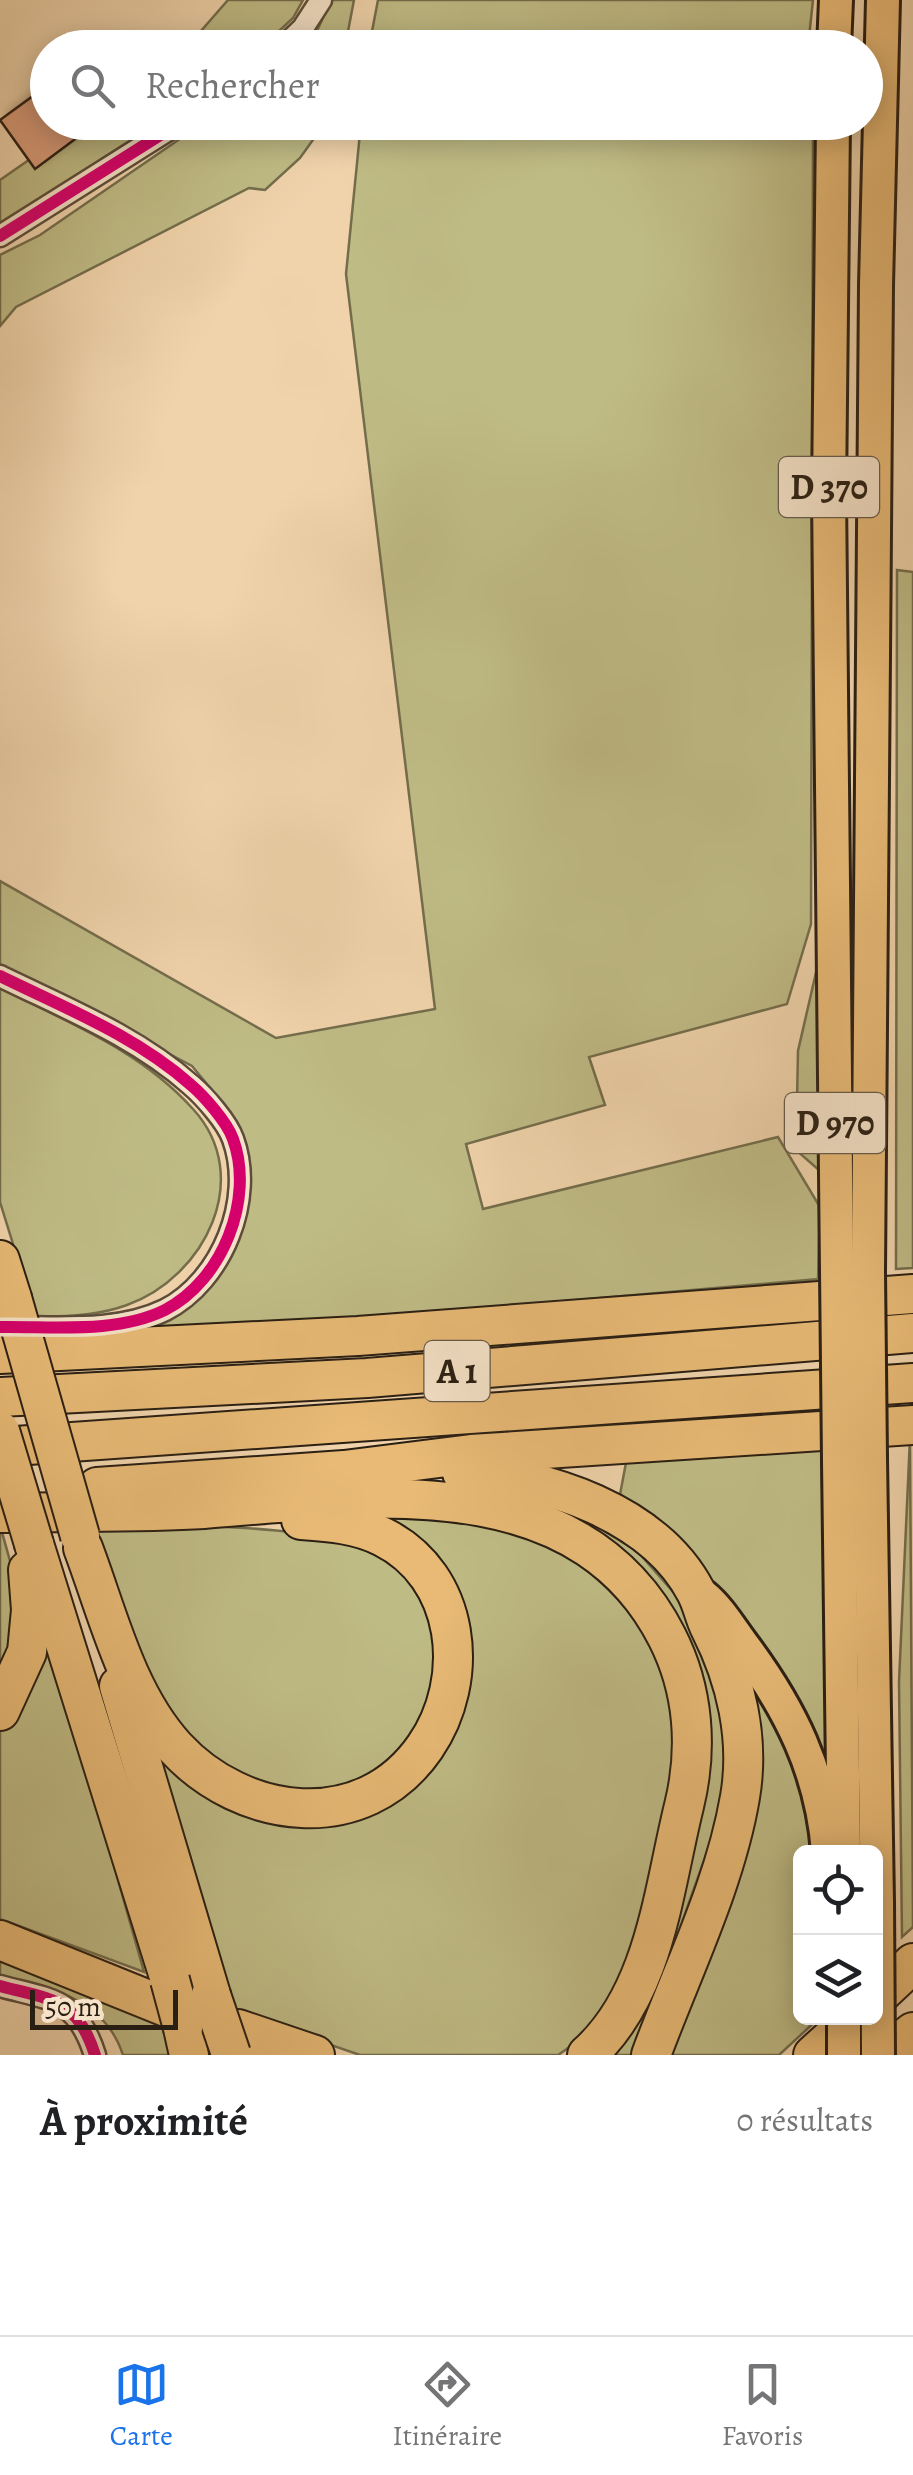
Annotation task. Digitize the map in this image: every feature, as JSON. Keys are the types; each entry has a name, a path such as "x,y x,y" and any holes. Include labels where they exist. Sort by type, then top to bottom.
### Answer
{"highway":[{"path":"0,1260 6,1313 82,1542 141,1696 174,1746 208,1777 253,1802 315,1809 370,1793 401,1772 425,1747 446,1706 454,1673 452,1632 427,1572 382,1536 351,1526 204,1508"},
{"path":"0,1354 340,1337 913,1294"},
{"name":"A 1","path":"0,1397 367,1378 913,1333"},
{"name":"A 1","path":"0,1447 913,1383"},
{"path":"0,1493 344,1470 471,1454 913,1426"},
{"path":"0,1431 160,1990 186,2042"},
{"path":"344,1470 488,1474 556,1488 590,1502 645,1536 695,1590 720,1645 740,1714 741,1793 730,1840 651,2055"},
{"path":"0,1512 204,1508 263,1502 404,1498 476,1505 538,1520 590,1549 622,1575 656,1614 678,1659 690,1705 693,1754 646,1961 629,2006 607,2037 587,2055"},
{"path":"82,1542 109,1654 212,1995 241,2054"},
{"path":"0,1711 27,1652 31,1610 27,1575 34,1544"},
{"path":"0,1940 160,1990 315,2055"},
{"path":"883,1992 913,1964"},
{"path":"160,1990 223,2030 241,2054"},
{"path":"813,2055 846,2025"},
{"path":"882,2055 913,2032"}],"main road":[{"path":"820,30 821,0"},
{"path":"835,30 836,0"},
{"name":"D 370","path":"883,36 884,0"},
{"name":"D 370","path":"830,140 834,974"},
{"name":"D 370","path":"873,962 880,140"},
{"name":"D 970","path":"852,1272 873,962"},
{"name":"D 970","path":"834,974 852,1272 855,1459 874,1845"},
{"name":"D 970","path":"844,1845 855,1459"},
{"path":"695,1590 711,1602 744,1646 797,1727 817,1788 827,1845"},
{"name":"D 970","path":"878,1935 882,2055"},
{"path":"844,2025 844,2055"}],"street":[{"path":"301,30 320,0"},
{"path":"0,236 153,140"},
{"path":"0,976 140,1046 194,1087 233,1138 238,1176 234,1224 220,1257 166,1310 114,1325 6,1313"},
{"path":"0,1986 65,2004 87,2030 95,2055"}],"shaded area":[{"path":"228,0 303,0 280,30 202,30"},
{"path":"331,0 354,0 348,30 317,30"},
{"path":"378,0 813,0 810,30 372,30"},
{"path":"58,140 131,140 0,225 0,180"},
{"path":"178,140 313,140 300,158 265,190 249,188 16,307 0,326 0,255 40,235"},
{"path":"359,140 813,140 811,924 787,1004 589,1057 605,1105 466,1144 483,1209 778,1137 820,1207 818,1279 153,1337 114,1334 219,1266 245,1160 230,1112 192,1066 0,964 0,881 276,1038 435,1009 346,274"},
{"path":"897,570 913,572 913,1268 896,1269"},
{"path":"820,955 820,1171 796,1150 798,1051"},
{"path":"0,988 102,1040 150,1070 193,1109 211,1136 220,1164 220,1194 199,1249 155,1291 127,1305 93,1313 36,1318 0,1202"},
{"path":"910,1438 913,1927 902,1937 899,1682"},
{"path":"821,1441 828,1744 823,1766 619,1500 628,1452"},
{"path":"517,1495 574,1512 638,1552 681,1601 721,1694 726,1759 719,1818 635,2055 601,2055 675,1890 680,1644"},
{"path":"371,1514 483,1522 549,1541 621,1603 652,1646 664,1671 677,1723 678,1766 635,1934 609,2002 579,2039 558,2055 360,2055 232,2011 158,1760 238,1807 390,1795 464,1663"},
{"path":"95,1522 283,1531 354,1543 379,1553 416,1583 435,1622 437,1665 425,1709 399,1748 363,1778 317,1794 264,1792 253,1787 184,1733 145,1680 125,1632"},
{"path":"0,1525 17,1586 23,1636 0,1690"},
{"path":"50,1639 144,1972 0,1919 0,1730"},
{"path":"746,1666 780,1711 812,1812 814,1845 793,1845 793,2025 811,2025 779,2055 660,2055 712,1916"},
{"path":"0,1955 163,2026 171,2055 123,2055 103,2020 89,2008 57,1992 0,1975"}],"building":[{"path":"30,98 30,140 74,140 35,169 0,120"}],"cycle path":[{"path":"0,236 152,140"},
{"path":"0,976 124,1037 191,1085 230,1132 239,1162 240,1187 229,1236 217,1259 185,1297 165,1310 105,1326 0,1327"},
{"path":"0,1986 60,2004 80,2022 95,2055"}]}
